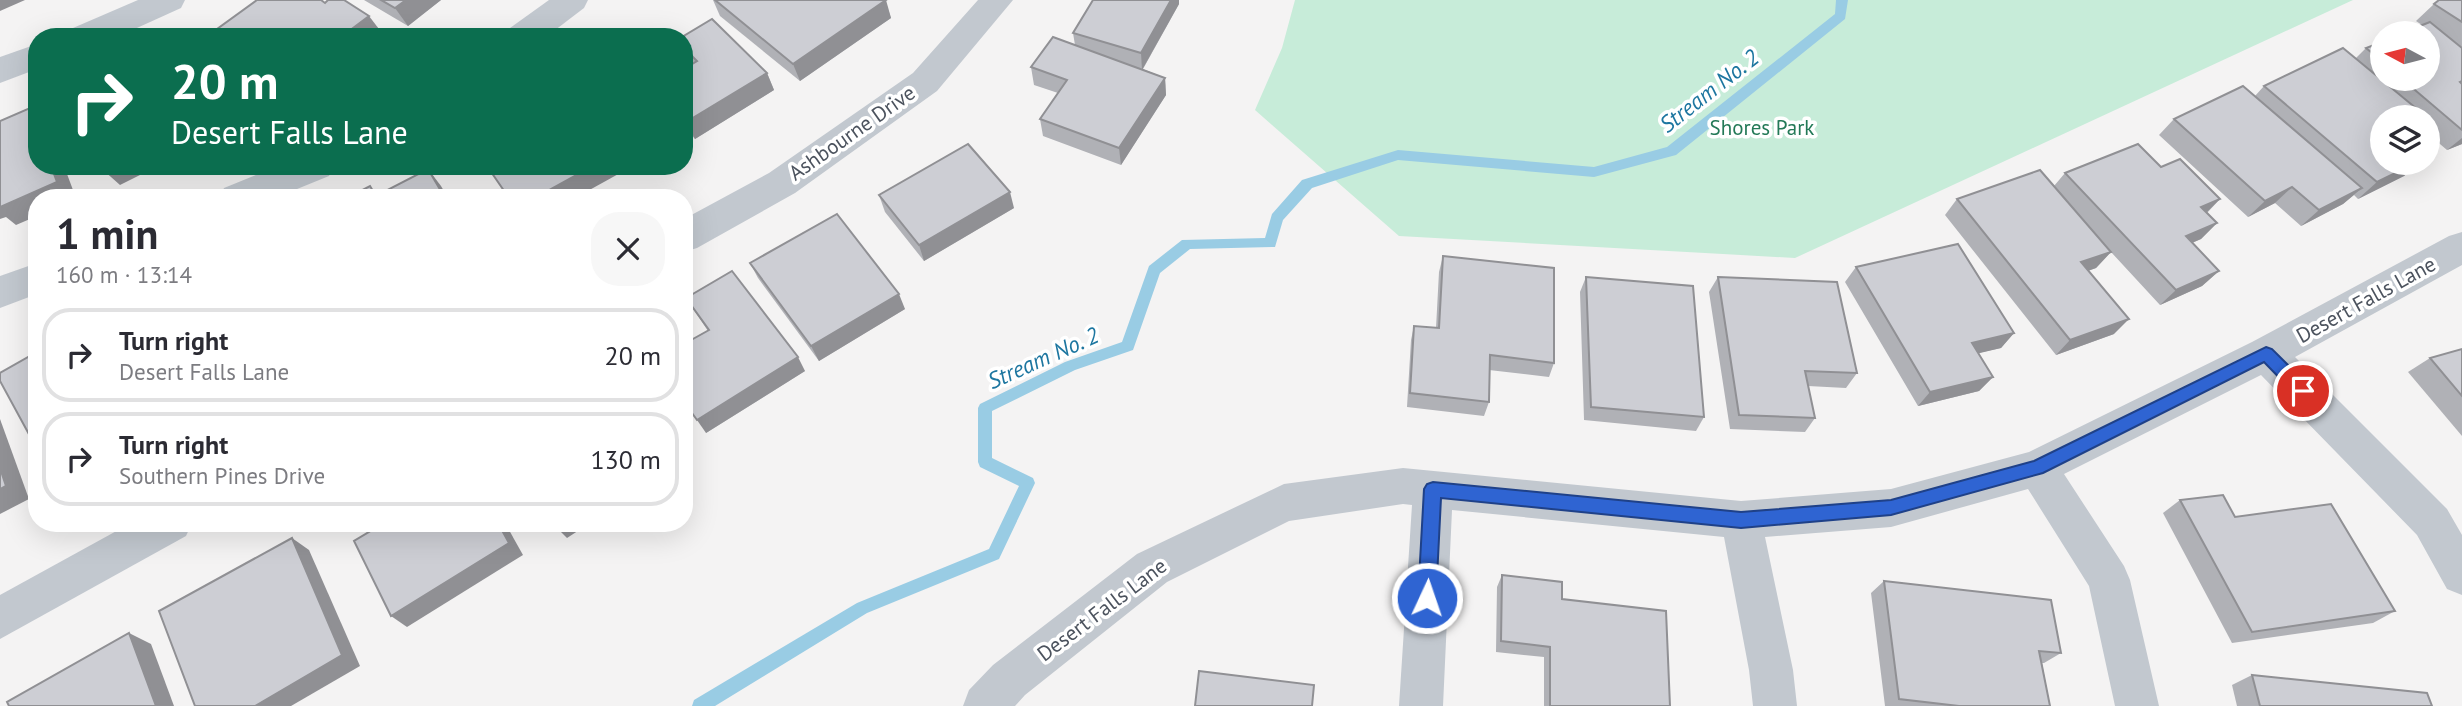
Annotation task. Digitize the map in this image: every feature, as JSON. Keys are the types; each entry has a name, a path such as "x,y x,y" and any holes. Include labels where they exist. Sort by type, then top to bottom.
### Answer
{"street":[{"path":"105,28 169,0"},
{"path":"534,28 572,0"},
{"name":"Ashbourne Drive","path":"693,232 782,183 925,82 997,0"},
{"path":"0,70 28,60"},
{"path":"259,189 294,175"},
{"name":"Desert Falls Lane","path":"985,706 1009,680 1152,568 1284,503 1403,486 1741,520 1891,508 2037,468 2266,354 2462,247"},
{"path":"0,292 28,281"},
{"path":"2266,354 2432,522 2462,575"},
{"path":"2037,468 2109,580 2137,706"},
{"path":"1421,706 1433,489"},
{"path":"1741,520 1771,670 1775,706"},
{"path":"0,618 155,532"}],"green space":[{"name":"Shores Park","path":"1295,0 2353,0 1795,258 1399,236 1255,110 1282,48"}],"building":[{"path":"257,0 321,0 325,3 328,0 344,0 369,16 353,28 218,28"},
{"path":"381,0 406,0 395,8"},
{"path":"715,0 886,0 793,64"},
{"path":"1093,0 1171,0 1141,53 1073,33"},
{"path":"2439,0 2462,0 2462,22 2434,4"},
{"path":"712,19 767,73 693,118 693,63 697,61 693,57 693,30"},
{"path":"2440,30 2462,48 2462,130 2440,111 2440,105 2433,105 2416,91 2440,91"},
{"path":"1053,37 1165,78 1119,148 1040,119 1067,80 1031,67"},
{"path":"2343,48 2370,70 2370,91 2395,91 2412,105 2370,105 2370,175 2391,175 2377,182 2264,86"},
{"path":"2243,86 2362,188 2319,210 2292,187 2265,201 2174,119"},
{"path":"28,109 28,175 54,175 57,182 41,189 28,189 28,195 0,207 0,121"},
{"path":"968,144 1010,192 919,245 879,195"},
{"path":"2138,144 2161,167 2180,159 2220,199 2201,207 2217,223 2186,236 2219,271 2176,290 2065,173"},
{"path":"2040,170 2111,252 2081,262 2129,319 2070,340 1957,199"},
{"path":"416,175 432,175 440,189 389,189"},
{"path":"493,175 577,175 551,189 503,189"},
{"path":"837,214 899,294 811,346 750,263"},
{"path":"1958,244 2014,333 1972,343 1993,377 1930,392 1856,267"},
{"path":"1443,256 1554,268 1554,363 1490,355 1489,402 1410,393 1414,326 1439,328"},
{"path":"732,271 798,357 697,420 693,414 693,339 709,330 693,308 693,294"},
{"path":"1586,277 1693,286 1704,417 1591,407"},
{"path":"1718,277 1837,282 1857,373 1805,371 1815,418 1739,415"},
{"path":"2462,349 2462,396 2430,358"},
{"path":"28,357 28,432 0,381 0,373"},
{"path":"0,468 6,486 0,489"},
{"path":"2223,495 2235,517 2331,504 2395,611 2252,632 2180,500"},
{"path":"369,532 503,532 509,543 391,616 354,541"},
{"path":"292,538 342,655 255,706 195,706 159,611"},
{"path":"1502,575 1562,582 1562,599 1666,611 1670,706 1550,706 1550,647 1501,641"},
{"path":"1884,581 2051,600 2061,653 2039,651 2050,706 1959,706 1899,699"},
{"path":"129,633 156,706 9,706 7,702"},
{"path":"1199,671 1314,685 1312,706 1195,706"},
{"path":"2252,675 2427,693 2432,706 2260,706"}],"waterway":[{"name":"Stream No. 2","path":"700,706 862,608 994,554 1028,483 985,462 985,408 1070,366 1128,346 1154,270 1187,244 1270,243 1277,218 1307,184 1398,155 1594,172 1671,151 1841,16 1842,0"}],"route":[{"path":"1427,598 1433,489 1741,520 1891,508 2037,468 2266,354 2303,391"}]}
